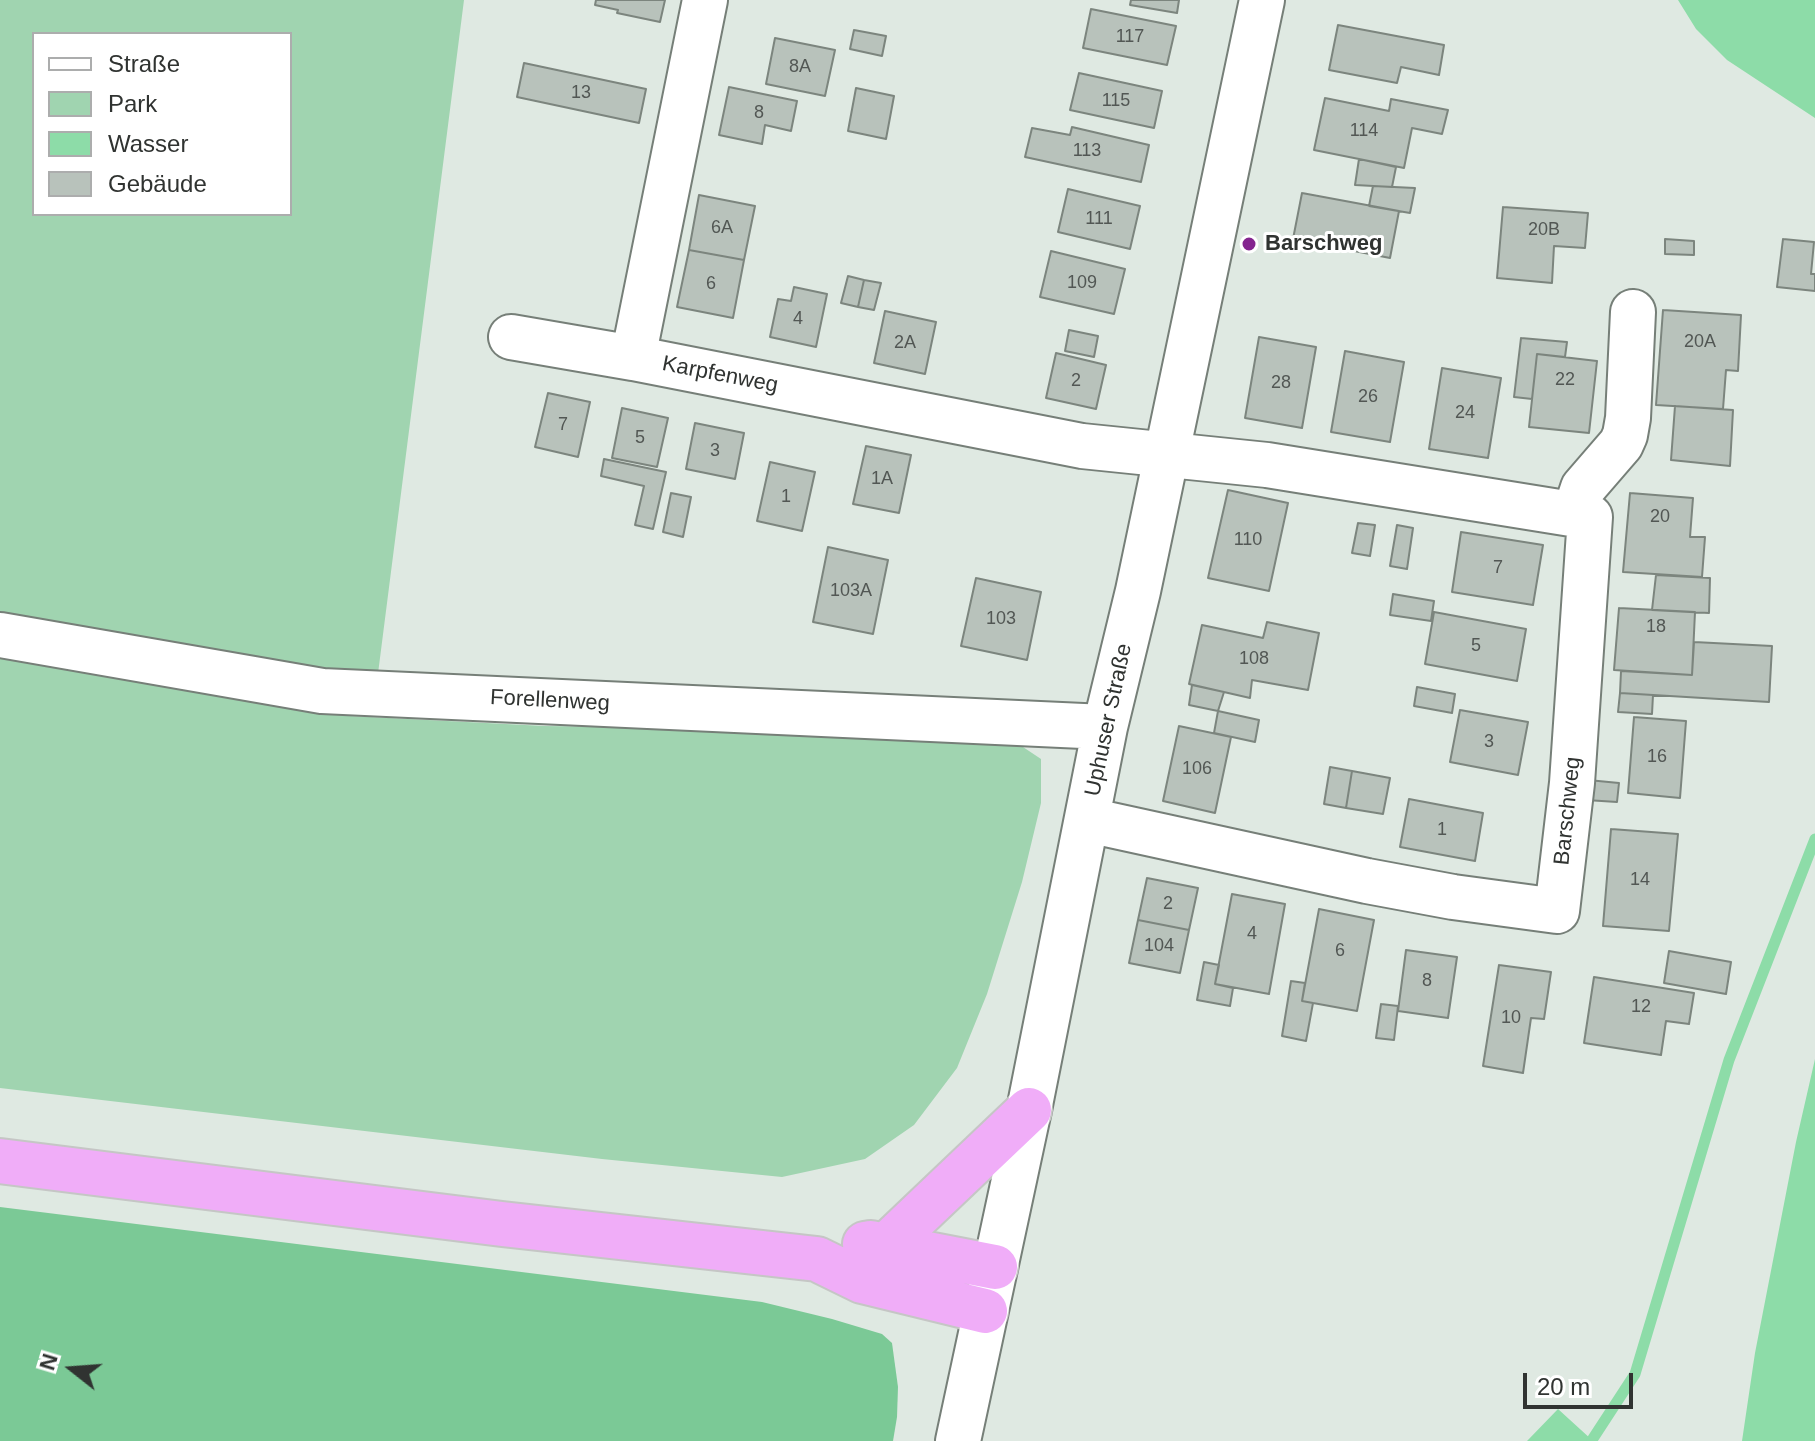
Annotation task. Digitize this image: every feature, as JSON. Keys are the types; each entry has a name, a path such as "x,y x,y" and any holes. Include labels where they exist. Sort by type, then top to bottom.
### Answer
{"highway":[{"path":"886,1246 1029,1110"},
{"path":"0,1161 502,1224 817,1259 862,1281 985,1311"},
{"path":"817,1259 871,1243 995,1267"}],"street":[{"name":"Karpfenweg","path":"705,0 633,358 1082,446 1167,453"},
{"name":"Uphuser Straße","path":"958,1441 1029,1110 1105,727 1138,591 1262,0"},
{"path":"1167,453 1267,465 1574,515 1583,488 1621,444 1625,435 1633,312"},
{"path":"511,337 633,358"},
{"name":"Barschweg","path":"1088,820 1367,881 1557,911 1572,783 1590,517 1574,515"},
{"name":"Forellenweg","path":"0,635 322,691 1105,727"}],"green space":[{"path":"0,0 464,0 375,697 0,635"},
{"path":"0,656 147,684 350,716 544,726 983,732 1023,747 1041,759 1041,803 1022,882 987,994 957,1068 914,1125 865,1159 782,1177 602,1159 0,1088"}],"shaded area":[{"path":"0,1207 762,1302 832,1319 882,1334 892,1343 898,1387 893,1441 0,1441"}],"water":[{"path":"1678,0 1815,0 1815,118 1727,60 1696,29"},
{"path":"1815,1059 1815,1441 1742,1441 1755,1353"},
{"path":"1558,1409 1592,1440 1592,1441 1527,1441"}],"building":[{"path":"596,0 665,0 660,22 617,13 618,10 595,5"},
{"path":"1131,0 1179,0 1177,13 1130,5"},
{"path":"1091,9 1176,26 1167,65 1083,48"},
{"path":"1338,25 1444,45 1439,75 1401,67 1397,83 1329,70"},
{"path":"854,30 886,36 882,56 850,49"},
{"path":"775,38 835,50 825,96 766,84"},
{"path":"524,63 646,89 639,123 517,97"},
{"path":"1079,73 1162,91 1154,128 1070,110"},
{"path":"729,87 797,101 791,131 765,125 762,144 719,135"},
{"path":"856,88 894,96 886,139 848,131"},
{"path":"1325,98 1389,111 1391,99 1448,110 1442,134 1412,128 1404,168 1314,150"},
{"path":"1072,127 1149,145 1141,182 1025,157 1032,128 1070,135"},
{"path":"1359,159 1396,167 1392,187 1355,185"},
{"path":"1373,186 1415,188 1410,213 1369,206"},
{"path":"1068,189 1140,206 1130,249 1058,232"},
{"path":"1302,193 1399,211 1390,258 1293,239"},
{"path":"699,195 755,206 744,260 689,250"},
{"path":"1503,207 1588,213 1585,248 1554,246 1552,283 1497,278"},
{"path":"1665,239 1694,241 1694,255 1665,254"},
{"path":"1783,239 1814,242 1811,274 1815,274 1815,291 1777,287"},
{"path":"689,250 744,260 733,318 677,307"},
{"path":"1051,251 1125,269 1114,314 1040,297"},
{"path":"848,276 864,280 858,307 841,303"},
{"path":"864,280 881,283 874,310 858,307"},
{"path":"794,287 827,294 816,347 770,337 778,299 791,301"},
{"path":"1663,310 1741,315 1738,371 1726,370 1723,409 1656,405"},
{"path":"885,311 936,322 925,374 874,363"},
{"path":"1069,330 1098,336 1094,357 1065,351"},
{"path":"1259,337 1316,347 1302,428 1245,418"},
{"path":"1521,338 1567,342 1565,357 1537,354 1532,399 1514,397"},
{"path":"1345,351 1404,362 1390,442 1331,432"},
{"path":"1056,353 1106,365 1096,409 1046,398"},
{"path":"1537,354 1597,361 1589,433 1529,427"},
{"path":"1442,368 1501,378 1488,458 1429,449"},
{"path":"548,393 590,402 578,457 535,447"},
{"path":"1675,406 1733,410 1730,466 1671,460"},
{"path":"622,408 668,418 657,467 612,458"},
{"path":"695,423 744,433 735,479 686,469"},
{"path":"866,446 911,455 899,513 853,504"},
{"path":"604,459 666,472 653,529 635,525 644,486 601,476"},
{"path":"770,462 815,472 802,531 757,521"},
{"path":"1228,490 1288,503 1269,591 1208,578"},
{"path":"671,493 691,497 683,537 663,532"},
{"path":"1630,493 1693,498 1690,537 1705,537 1702,577 1623,572"},
{"path":"1358,523 1375,525 1370,556 1352,553"},
{"path":"1397,525 1413,528 1407,569 1390,566"},
{"path":"1461,532 1543,545 1533,605 1452,592"},
{"path":"828,547 888,560 873,634 813,622"},
{"path":"1656,575 1710,578 1709,613 1652,610"},
{"path":"976,578 1041,592 1027,660 961,646"},
{"path":"1393,594 1434,601 1431,621 1390,615"},
{"path":"1619,608 1695,612 1692,675 1614,670"},
{"path":"1434,612 1526,629 1517,681 1425,664"},
{"path":"1267,622 1319,633 1308,690 1252,680 1250,698 1189,684 1202,625 1263,638"},
{"path":"1694,642 1772,646 1769,702 1620,693 1621,671 1692,675"},
{"path":"1192,685 1224,692 1218,711 1189,705"},
{"path":"1417,687 1455,694 1452,713 1414,706"},
{"path":"1620,693 1653,695 1652,714 1618,712"},
{"path":"1460,710 1528,722 1518,775 1450,762"},
{"path":"1218,711 1259,720 1255,742 1214,733"},
{"path":"1634,717 1686,721 1680,798 1628,793"},
{"path":"1179,726 1231,737 1215,813 1163,801"},
{"path":"1330,767 1352,771 1346,808 1324,804"},
{"path":"1352,771 1390,778 1383,814 1346,808"},
{"path":"1588,780 1619,783 1617,802 1586,800"},
{"path":"1409,799 1483,813 1475,861 1400,847"},
{"path":"1611,829 1678,834 1669,931 1603,926"},
{"path":"1147,878 1198,888 1189,930 1138,920"},
{"path":"1232,894 1285,904 1269,994 1215,984"},
{"path":"1319,909 1374,920 1357,1011 1302,1001"},
{"path":"1138,920 1189,930 1180,973 1129,963"},
{"path":"1406,950 1457,957 1448,1018 1398,1011"},
{"path":"1669,951 1731,962 1726,994 1664,983"},
{"path":"1204,962 1219,965 1215,984 1233,988 1230,1006 1197,1000"},
{"path":"1499,965 1551,972 1544,1019 1531,1018 1523,1073 1483,1066"},
{"path":"1594,977 1694,993 1689,1024 1666,1021 1661,1055 1584,1043"},
{"path":"1291,981 1305,983 1302,1001 1313,1003 1306,1041 1282,1036"},
{"path":"1381,1004 1398,1006 1394,1040 1376,1038"}],"waterway":[{"path":"1592,1440 1635,1374 1729,1060 1815,839"}],"place":[{"name":"Barschweg","path":"1249,244"}]}
